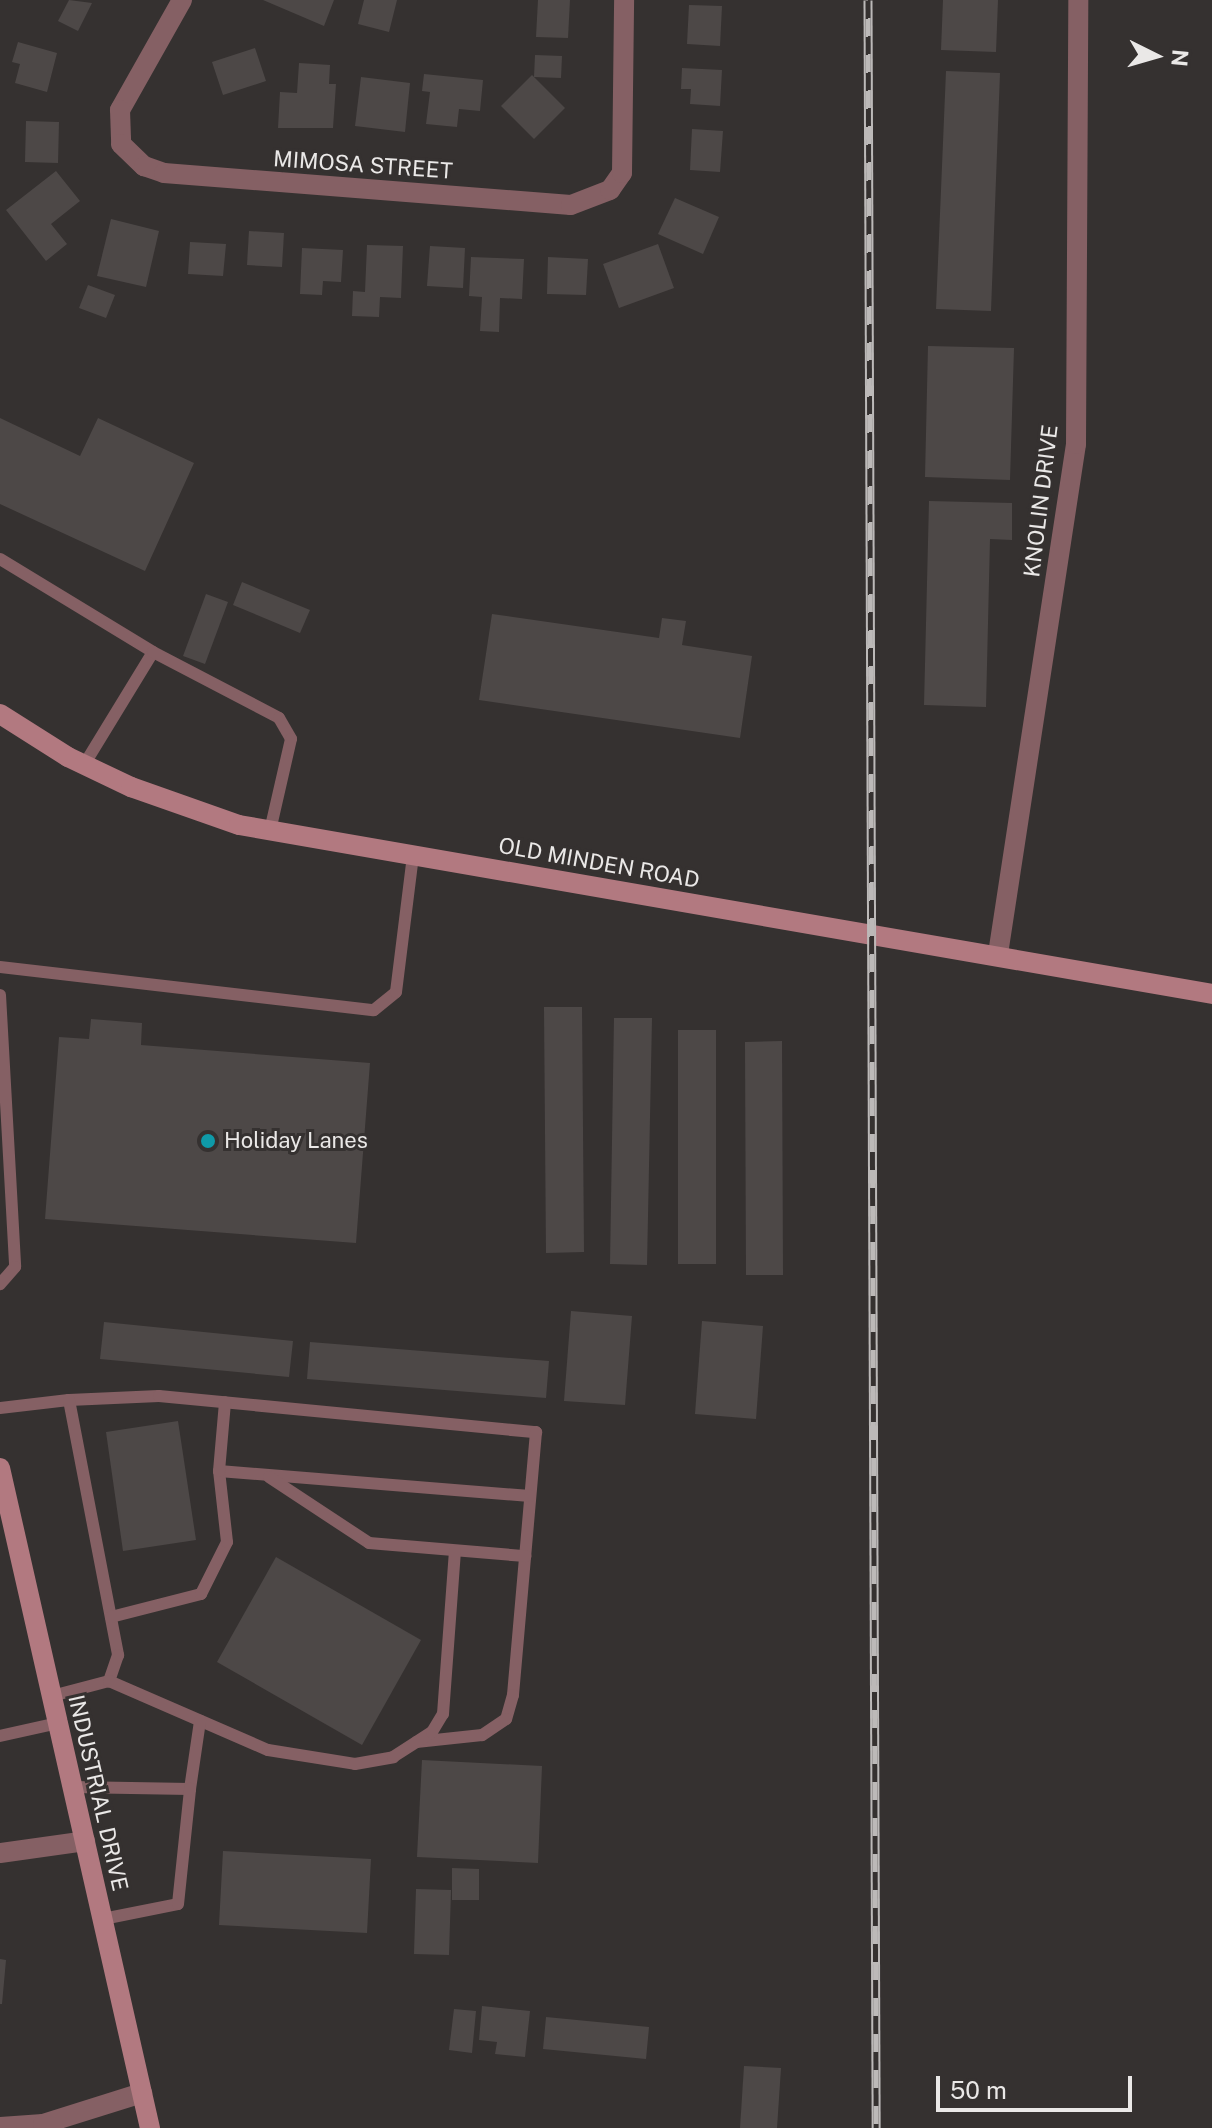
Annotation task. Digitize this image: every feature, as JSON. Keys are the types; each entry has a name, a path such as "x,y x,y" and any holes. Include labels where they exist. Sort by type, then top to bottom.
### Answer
{"main road":[{"name":"OLD MINDEN ROAD","path":"0,714 84,765 167,802 270,831 998,954 1212,994"},
{"name":"INDUSTRIAL DRIVE","path":"0,1468 150,2128"}],"street":[{"name":"MIMOSA STREET","path":"182,0 120,110 121,144 131,159 164,173 571,205 610,190 622,173 625,155 624,0"},
{"name":"KNOLIN DRIVE","path":"998,954 1076,444 1078,0"},
{"path":"0,1853 85,1841"},
{"path":"0,2127 29,2127 142,2093"}],"lane":[{"path":"0,559 153,652 279,718 291,739 270,831"},
{"path":"84,765 153,652"},
{"path":"0,967 374,1010 396,992 413,856"},
{"path":"0,995 15,1267 0,1284"},
{"path":"0,1408 69,1400 159,1396 536,1432 513,1695 506,1719 482,1735 416,1742"},
{"path":"69,1400 118,1655 109,1681"},
{"path":"111,1617 201,1594 227,1542 219,1471 225,1402"},
{"path":"219,1471 530,1496"},
{"path":"267,1475 369,1543 525,1556"},
{"path":"52,1696 109,1681 268,1750 355,1764 393,1757 416,1742 443,1714 455,1551"},
{"path":"103,1919 178,1904 200,1721"},
{"path":"0,1736 58,1723"},
{"path":"72,1787 190,1789"}],"building":[{"path":"69,0 92,3 78,31 58,21"},
{"path":"263,0 334,0 324,26"},
{"path":"364,0 397,0 389,32 358,24"},
{"path":"538,0 570,0 568,38 536,37"},
{"path":"943,0 998,0 996,52 941,50"},
{"path":"689,5 722,6 720,46 687,44"},
{"path":"18,42 57,53 47,92 15,83 20,64 12,62"},
{"path":"255,48 266,81 223,95 212,62"},
{"path":"535,55 562,56 561,78 534,77"},
{"path":"299,63 330,65 329,84 336,84 333,128 278,128 280,92 297,93"},
{"path":"682,68 722,70 720,106 690,104 691,89 681,89"},
{"path":"946,71 1000,73 991,311 936,309"},
{"path":"424,74 483,80 480,111 459,109 457,127 426,124 430,92 422,91"},
{"path":"532,75 565,108 534,139 501,106"},
{"path":"361,77 410,83 405,132 355,126"},
{"path":"26,121 59,122 58,163 25,162"},
{"path":"692,129 723,131 720,172 690,170"},
{"path":"56,171 80,201 51,224 67,244 46,261 6,210"},
{"path":"675,198 719,217 703,254 658,234"},
{"path":"111,219 159,231 146,287 97,276"},
{"path":"249,231 284,233 282,267 247,265"},
{"path":"190,242 226,244 223,276 188,274"},
{"path":"658,244 674,288 619,308 603,264"},
{"path":"367,245 403,246 401,298 380,297 379,317 352,316 353,291 365,292"},
{"path":"430,246 465,248 463,288 427,286"},
{"path":"302,248 343,250 341,282 323,281 322,295 300,294"},
{"path":"471,257 524,259 522,299 500,298 499,332 480,331 482,297 469,296"},
{"path":"548,257 588,259 586,295 547,294"},
{"path":"88,285 115,295 106,318 79,308"},
{"path":"928,346 1014,348 1010,480 925,477"},
{"path":"0,418 80,456 98,418 194,463 145,571 0,504"},
{"path":"929,501 1012,503 1012,540 990,539 986,707 924,705"},
{"path":"242,582 310,610 300,633 233,605"},
{"path":"206,594 228,602 205,664 183,656"},
{"path":"492,614 659,638 662,618 686,621 682,645 752,656 740,738 479,700"},
{"path":"544,1007 582,1007 584,1252 546,1253"},
{"path":"614,1018 652,1018 647,1265 610,1264"},
{"name":"Holiday Lanes","path":"91,1019 142,1023 141,1045 370,1063 356,1243 45,1219 59,1037 89,1039"},
{"path":"678,1030 716,1030 716,1264 678,1264"},
{"path":"782,1041 783,1275 746,1275 745,1042"},
{"path":"571,1311 632,1316 625,1405 564,1401"},
{"path":"702,1321 763,1326 756,1419 695,1414"},
{"path":"104,1322 293,1341 289,1377 100,1359"},
{"path":"310,1342 549,1361 546,1398 307,1379"},
{"path":"178,1421 196,1540 123,1551 106,1432"},
{"path":"276,1557 421,1640 362,1745 217,1662"},
{"path":"422,1760 542,1766 538,1863 417,1857"},
{"path":"223,1851 371,1859 367,1933 219,1925"},
{"path":"452,1868 479,1869 479,1900 452,1900"},
{"path":"416,1889 451,1890 449,1955 414,1954"},
{"path":"0,1959 6,1960 2,2004 0,2004"},
{"path":"482,2006 530,2011 525,2057 495,2054 497,2042 479,2040"},
{"path":"454,2009 476,2011 472,2053 449,2050"},
{"path":"546,2017 649,2027 646,2059 543,2049"},
{"path":"744,2066 781,2068 777,2128 740,2128"}],"railway":[{"path":"868,0 876,2128"}],"place":[{"name":"Holiday Lanes","path":"208,1141"}]}
